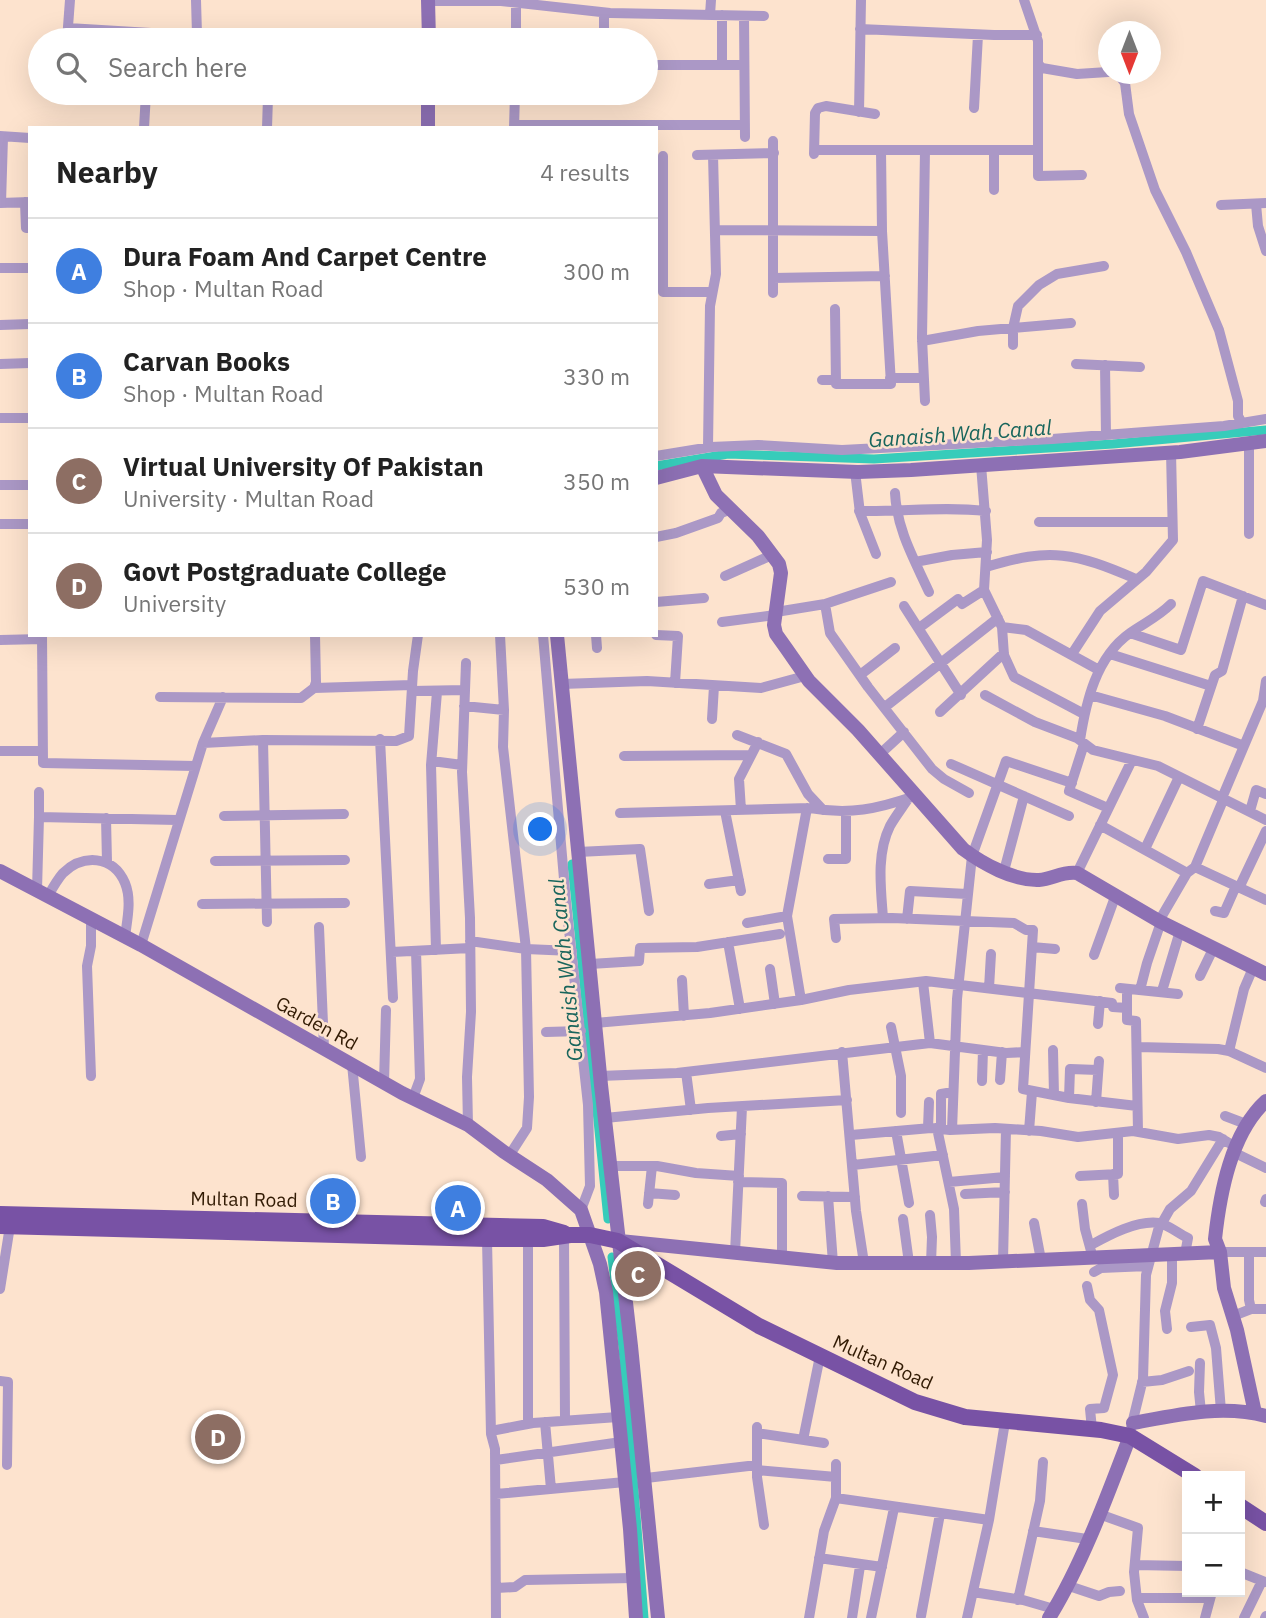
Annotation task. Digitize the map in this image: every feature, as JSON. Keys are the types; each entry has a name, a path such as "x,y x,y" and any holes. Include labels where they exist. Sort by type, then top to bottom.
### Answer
{"main road":[{"name":"Multan Road","path":"3,1222 543,1227 567,1235"},
{"name":"Multan Road","path":"3,1222 487,1239 567,1235 618,1241 759,1326 915,1402 965,1417 1131,1430 1188,1471"},
{"path":"1245,1512 1266,1523"}],"street":[{"path":"68,28 70,0"},
{"path":"196,0 197,28"},
{"path":"710,15 711,0"},
{"path":"859,112 861,0"},
{"path":"1024,0 1037,35 1038,176 1082,176"},
{"path":"429,28 428,1 516,1 604,13 764,16"},
{"path":"516,1 516,28"},
{"path":"604,13 604,28"},
{"path":"722,15 722,65"},
{"path":"744,16 745,138"},
{"path":"860,29 1037,35"},
{"path":"974,107 978,34"},
{"path":"658,65 744,65"},
{"path":"1039,65 1042,68 1077,74 1098,73"},
{"path":"1125,84 1129,114 1156,190 1219,330 1238,401 1238,416 1242,423"},
{"path":"144,126 145,105"},
{"path":"267,126 268,105"},
{"path":"428,105 428,126"},
{"path":"515,105 514,126 745,125"},
{"path":"874,114 825,106 818,108 815,113 815,153 881,150 1037,150"},
{"path":"28,138 1,136 1,203 27,202 28,228"},
{"path":"773,141 773,293"},
{"path":"835,309 836,384 891,384 882,231 881,150"},
{"path":"925,150 922,341 925,401"},
{"path":"993,190 994,150"},
{"path":"697,155 774,153"},
{"path":"708,447 710,306 716,274 713,155"},
{"path":"663,156 659,215 660,281 663,292 712,292"},
{"path":"1221,205 1261,203 1258,226 1266,251"},
{"path":"715,230 882,231"},
{"path":"1013,345 1013,328 1018,306 1039,285 1058,274 1104,266"},
{"path":"0,268 28,268"},
{"path":"774,278 885,276"},
{"path":"922,341 1071,323"},
{"path":"0,324 28,324"},
{"path":"0,364 28,363"},
{"path":"1076,364 1140,366"},
{"path":"1105,365 1106,435"},
{"path":"890,378 923,378"},
{"path":"822,380 836,380"},
{"path":"0,418 28,418"},
{"path":"658,456 708,447 758,445 854,449 1106,435 1266,419"},
{"path":"658,477 702,466 911,470 1171,452 1266,441"},
{"path":"1249,443 1249,534"},
{"path":"1072,654 1100,611 1146,572 1173,540 1171,452"},
{"path":"981,465 987,552 984,590 1000,622 1004,653 1014,677 1084,714"},
{"path":"702,466 716,495 758,536 781,573 775,614 776,634 805,676 880,754 911,797 972,856 1025,879 1042,880 1068,872 1077,873 1160,922 1260,971 1244,989 1229,1051"},
{"path":"855,471 859,512 876,554"},
{"path":"0,485 28,485"},
{"path":"894,493 896,512 905,542 929,592"},
{"path":"859,512 939,508 986,511"},
{"path":"658,537 718,518 721,513 731,509"},
{"path":"1039,522 1172,522"},
{"path":"0,524 28,524"},
{"path":"915,562 987,552"},
{"path":"986,567 1034,555 1058,554 1098,563 1136,579"},
{"path":"725,576 772,555"},
{"path":"1130,634 1181,650 1203,581 1265,602"},
{"path":"722,622 825,604 891,582"},
{"path":"919,628 958,599 962,604 984,590"},
{"path":"1197,729 1215,675 1222,671 1243,596"},
{"path":"658,602 704,598"},
{"path":"825,604 830,633 932,769 965,791 968,772"},
{"path":"1108,808 1069,791 1082,742 1084,714 1100,670 1110,654 1130,634 1153,620 1171,604"},
{"path":"904,606 961,695"},
{"path":"1000,622 1026,630 1100,670"},
{"path":"885,707 942,662 1000,622"},
{"path":"658,635 678,636 675,683"},
{"path":"0,640 42,637 43,763 195,766"},
{"path":"160,697 301,698 314,688 316,682 315,637"},
{"path":"202,743 263,740 396,741 409,736 418,637"},
{"path":"500,637 503,747 526,949 527,1128 509,1156"},
{"path":"543,637 591,1159 590,1186 581,1210"},
{"path":"557,637 600,1076 646,1478 658,1618"},
{"path":"596,637 597,648"},
{"path":"860,675 895,648"},
{"path":"940,712 1004,653"},
{"path":"1110,654 1211,686"},
{"path":"466,663 462,765 470,944 468,1125"},
{"path":"562,684 646,681 761,688 805,676"},
{"path":"1140,990 1160,922 1191,870 1223,798 1263,701 1266,681"},
{"path":"712,719 714,686"},
{"path":"314,688 412,688 438,692 465,690"},
{"path":"436,950 432,761 438,692"},
{"path":"985,695 1035,722 1082,742 1093,750 1158,766 1266,820"},
{"path":"1090,695 1165,716 1244,746"},
{"path":"141,945 202,743 223,697"},
{"path":"464,706 504,710"},
{"path":"880,754 904,732"},
{"path":"737,735 786,754 808,794 822,810"},
{"path":"380,739 393,998"},
{"path":"263,740 267,922"},
{"path":"741,810 739,779 758,742"},
{"path":"0,751 43,751"},
{"path":"624,756 751,755"},
{"path":"1077,873 1132,760"},
{"path":"432,761 462,765"},
{"path":"940,1128 953,1092 972,856 1006,761 1072,783"},
{"path":"951,764 1069,816"},
{"path":"1145,849 1179,777"},
{"path":"1250,811 1256,790 1266,793"},
{"path":"39,792 42,893"},
{"path":"1004,871 1024,796"},
{"path":"620,813 807,808 846,812 862,811 911,797"},
{"path":"883,918 880,865 882,851 889,828 911,797"},
{"path":"802,1000 787,916 807,808"},
{"path":"709,884 740,886 725,811"},
{"path":"828,859 846,859 846,812"},
{"path":"224,816 344,814"},
{"path":"39,817 177,820"},
{"path":"106,818 107,862"},
{"path":"1100,825 1191,870 1266,900"},
{"path":"1215,911 1224,913 1266,831"},
{"path":"578,852 640,849 649,911"},
{"path":"215,861 345,860"},
{"path":"42,893 77,862 107,862 117,870 126,885 128,901 125,937"},
{"name":"Garden Rd","path":"0,872 141,945 384,1083 468,1125 547,1180 581,1210 607,1292 636,1618"},
{"path":"908,919 910,891 967,894"},
{"path":"1094,955 1115,897"},
{"path":"202,904 345,903"},
{"path":"747,923 787,916"},
{"path":"91,919 91,946 87,966 91,1076"},
{"path":"836,938 834,919 1014,923 1026,930 1033,930 1023,1089 1137,1107"},
{"path":"761,921 765,937"},
{"path":"320,927 324,1048"},
{"path":"1163,991 1180,931"},
{"path":"590,964 639,961 640,948 697,947 780,934"},
{"path":"728,942 740,1009"},
{"path":"392,952 436,950 470,944 572,951"},
{"path":"1032,947 1055,949"},
{"path":"1200,976 1214,947"},
{"path":"414,1098 420,1079 416,951"},
{"path":"989,988 991,954"},
{"path":"770,969 775,1004"},
{"path":"682,981 684,1016"},
{"path":"595,1023 684,1016 802,1000 849,990 923,982 1100,1001 1112,1003 1113,1007 1127,1008"},
{"path":"923,982 930,1043"},
{"path":"1138,1132 1136,1021 1127,1020 1124,989 1178,994"},
{"path":"1098,1024 1100,1001"},
{"path":"384,1083 386,1010"},
{"path":"891,1027 901,1076 901,1113"},
{"path":"546,1032 581,1031"},
{"path":"600,1076 686,1072 930,1043 1002,1052 1025,1052"},
{"path":"1138,1047 1218,1049 1229,1051 1266,1068"},
{"path":"982,1081 983,1050"},
{"path":"1053,1050 1054,1095"},
{"path":"842,1052 855,1197 864,1263"},
{"path":"1000,1080 1002,1052"},
{"path":"352,1065 361,1157"},
{"path":"1069,1098 1070,1069 1099,1065 1096,1102"},
{"path":"686,1072 691,1110"},
{"path":"1250,1119 1266,1086"},
{"path":"1029,1131 1032,1091"},
{"path":"605,1118 847,1100"},
{"path":"972,1592 1018,1600 1052,1614 1099,1514 1131,1430 1143,1382 1149,1261 1161,1223 1170,1209 1191,1191 1266,1101"},
{"path":"929,1102 940,1128 954,1209 956,1263"},
{"path":"735,1252 742,1107"},
{"path":"1224,1116 1250,1119"},
{"path":"851,1135 940,1128 995,1128 1078,1137 1138,1132 1178,1139 1209,1135 1266,1168"},
{"path":"1003,1261 1006,1129"},
{"path":"896,1131 909,1203"},
{"path":"721,1136 741,1133"},
{"path":"1080,1176 1118,1174 1118,1133"},
{"path":"1131,1430 1183,1413 1221,1411 1261,1414 1224,1288 1220,1252 1215,1239 1230,1146"},
{"path":"853,1165 943,1155"},
{"path":"611,1166 652,1166 782,1183 782,1257"},
{"path":"652,1166 648,1199 675,1195"},
{"path":"1113,1174 1114,1195"},
{"path":"949,1182 1005,1177"},
{"path":"965,1194 1005,1192"},
{"path":"802,1196 855,1197"},
{"path":"828,1196 833,1263"},
{"path":"1082,1204 1092,1258"},
{"path":"930,1214 931,1263"},
{"path":"903,1219 909,1263"},
{"path":"0,1289 3,1222"},
{"path":"1034,1223 1041,1260"},
{"path":"1092,1258 1110,1235 1136,1226 1161,1223 1188,1238 1179,1254 1165,1311 1167,1329"},
{"path":"565,1421 563,1332 567,1235"},
{"path":"487,1239 491,1430 496,1460 496,1618"},
{"path":"528,1239 528,1424"},
{"path":"618,1241 833,1263 956,1263 1092,1258 1149,1261 1179,1254 1266,1252"},
{"path":"1249,1252 1251,1309"},
{"path":"1087,1286 1090,1300 1099,1310 1113,1375 1104,1408 1090,1409 1093,1429"},
{"path":"1233,1316 1251,1309 1266,1309"},
{"path":"1191,1327 1210,1325 1216,1348 1221,1411"},
{"path":"803,1440 820,1356"},
{"path":"1200,1363 1201,1412"},
{"path":"1143,1382 1163,1380 1189,1371"},
{"path":"0,1381 8,1382 7,1465"},
{"path":"491,1430 545,1422 618,1417"},
{"path":"545,1422 551,1489"},
{"path":"967,1618 989,1520 1005,1422"},
{"path":"764,1525 757,1468 757,1430 824,1443"},
{"path":"496,1460 621,1442"},
{"path":"1018,1600 1040,1501 1043,1462"},
{"path":"808,1618 824,1531 836,1499 836,1464"},
{"path":"646,1478 757,1468 836,1477"},
{"path":"496,1494 625,1482"},
{"path":"836,1499 989,1520"},
{"path":"871,1618 894,1508"},
{"path":"920,1616 940,1514"},
{"path":"1099,1514 1138,1528 1135,1565 1137,1598 1144,1618"},
{"path":"1033,1531 1087,1539"},
{"path":"819,1558 860,1566 882,1567"},
{"path":"1135,1565 1182,1566"},
{"path":"852,1618 860,1566"},
{"path":"1244,1618 1264,1582 1245,1574"},
{"path":"496,1588 515,1587 526,1580 633,1578"},
{"path":"1066,1586 1100,1596 1120,1591"},
{"path":"1137,1598 1182,1596"},
{"path":"1205,1618 1210,1597"}],"waterway":[{"name":"Ganaish Wah Canal","path":"658,466 728,454 874,459 1113,444 1266,430"},
{"name":"Ganaish Wah Canal","path":"572,864 608,1219"},
{"name":"Ganaish Wah Canal","path":"612,1257 623,1348 644,1618"}],"place":[{"name":"Carvan Books","path":"333,1201"},
{"name":"Dura Foam And Carpet Centre","path":"458,1208"},
{"name":"Virtual University Of Pakistan","path":"638,1274"},
{"name":"Govt Postgraduate College","path":"218,1437"}]}
